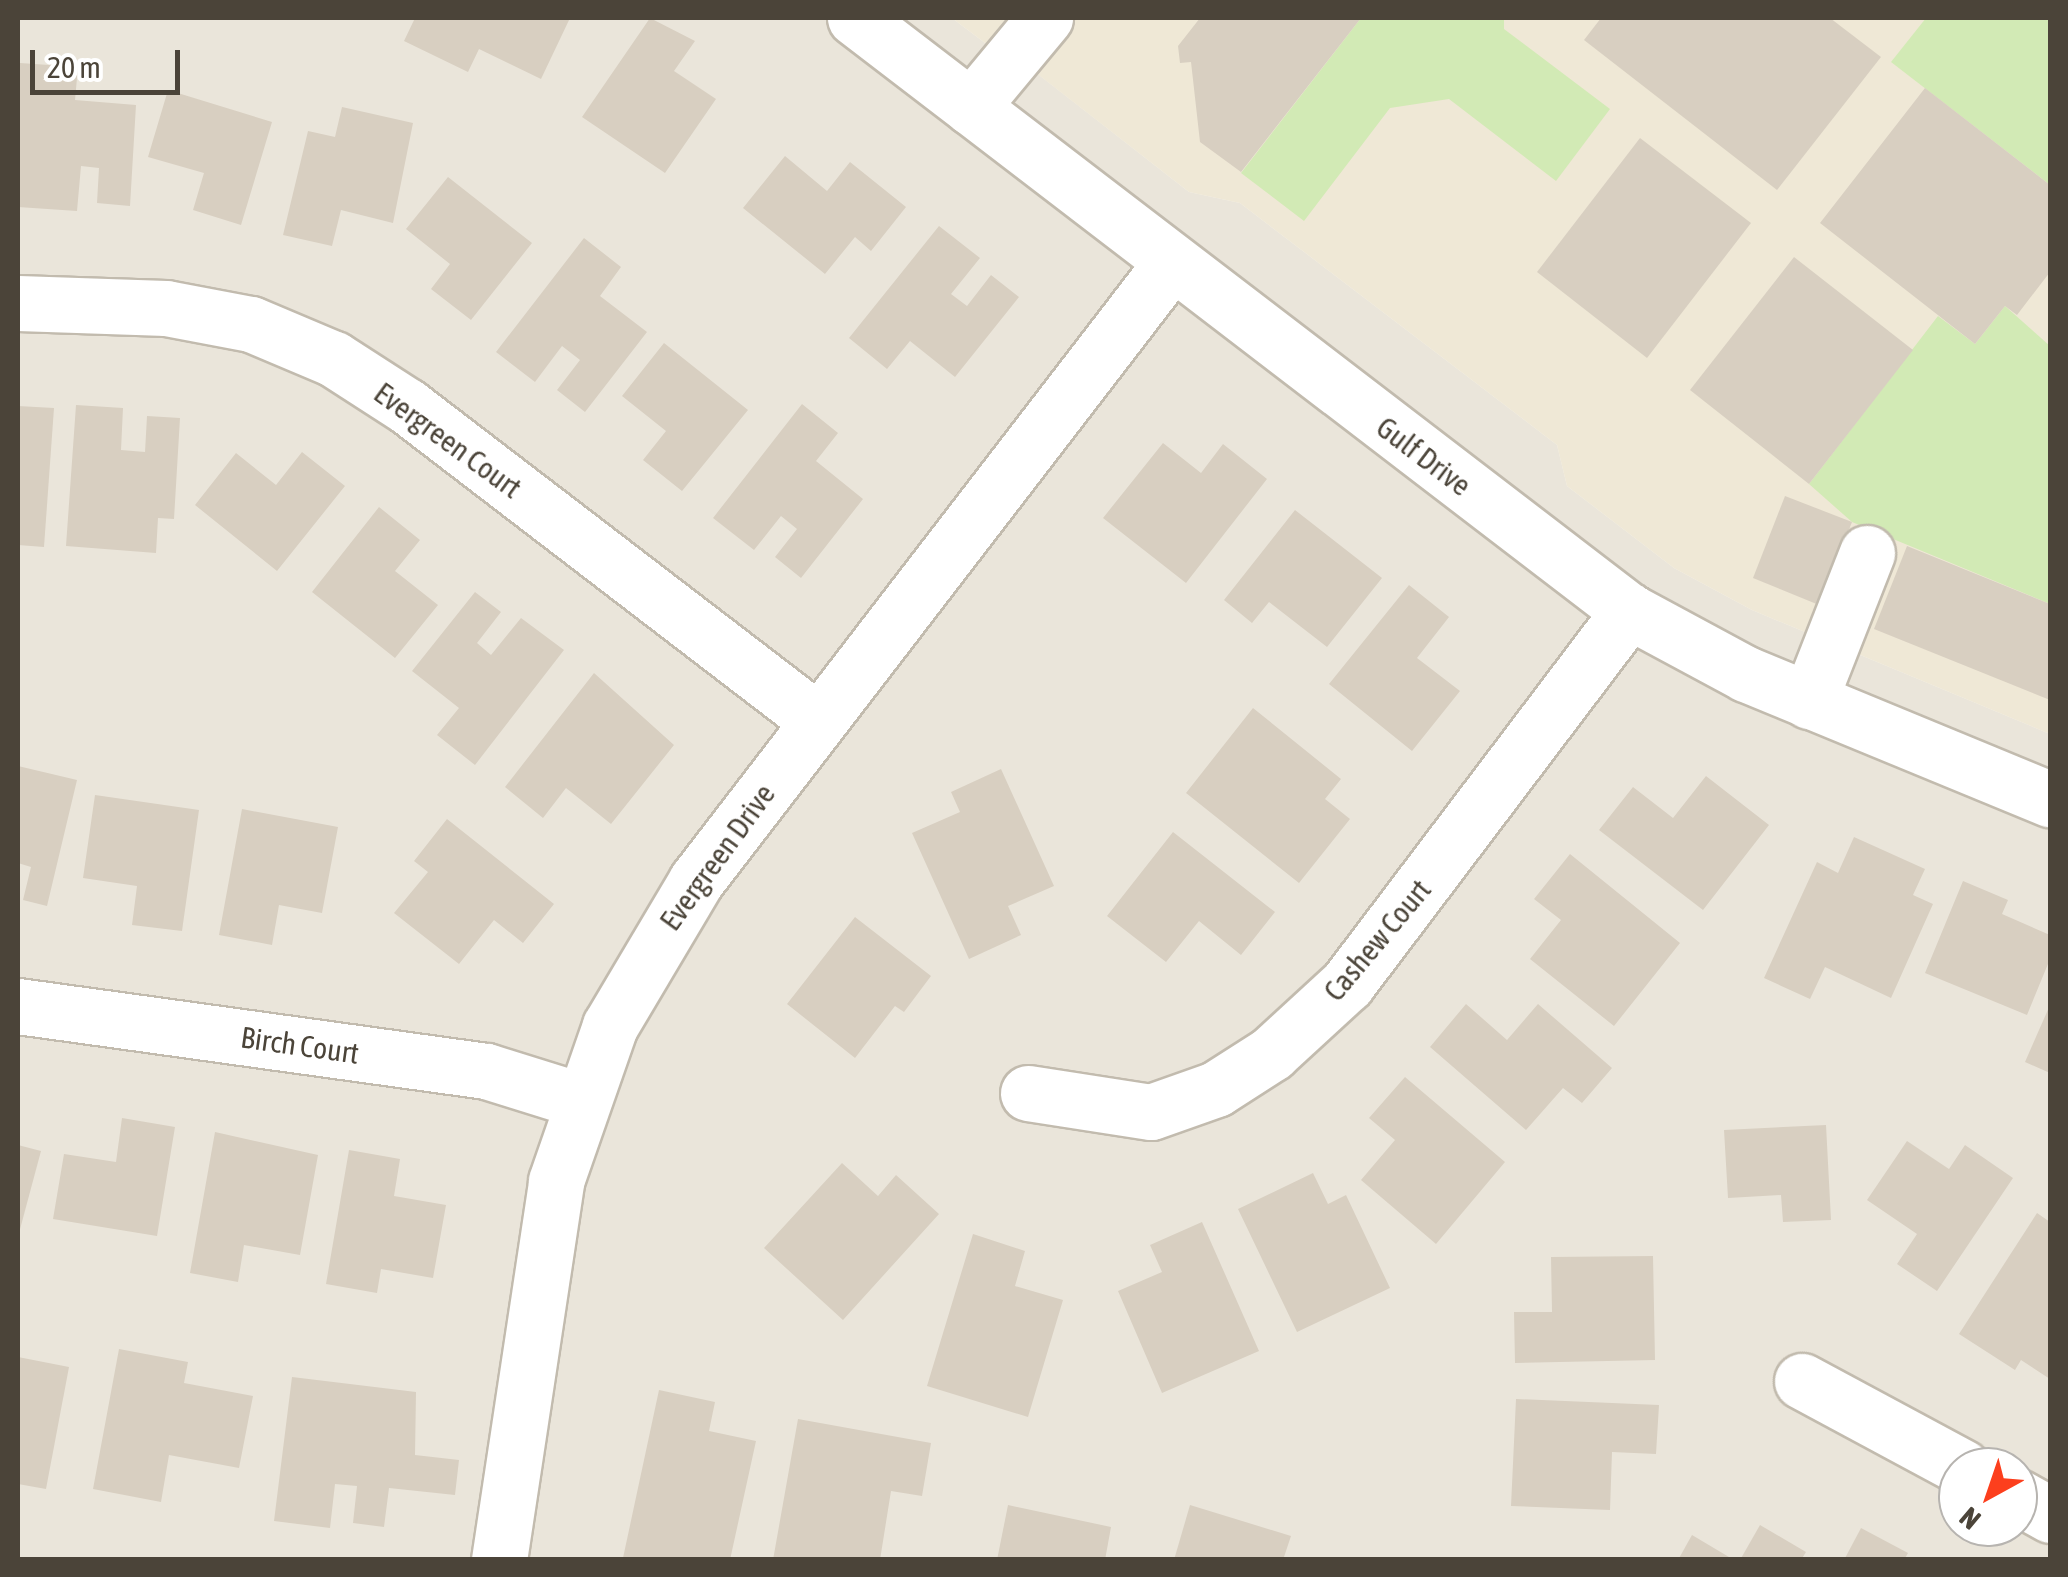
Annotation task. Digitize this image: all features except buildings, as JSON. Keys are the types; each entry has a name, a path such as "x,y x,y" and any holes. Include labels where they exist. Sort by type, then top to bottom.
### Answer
{"street":[{"name":"Gulf Drive","path":"855,18 1629,612 1809,701 2050,799"},
{"path":"971,107 1045,18"},
{"name":"Evergreen Drive","path":"499,1560 541,1259 579,1100 648,954 818,721 1172,262"},
{"name":"Evergreen Court","path":"18,303 166,308 251,324 334,359 408,406 818,721"},
{"path":"1809,701 1867,553"},
{"name":"Cashew Court","path":"1028,1093 1151,1112 1216,1089 1272,1053 1347,984 1629,612"},
{"name":"Birch Court","path":"18,1006 486,1071 579,1100"},
{"path":"1802,1382 1938,1454"}],"shaded area":[{"path":"18,18 952,18 989,46 998,43 1189,192 1240,203 1557,445 1567,486 1674,568 1752,610 2050,734 2050,1559 18,1559"},
{"path":"952,18 2050,18 2050,734 1752,610 1674,568 1567,486 1557,445 1240,203 1189,192 999,44 989,46"}],"green space":[{"path":"1361,18 1504,18 1504,29 1610,109 1556,181 1449,99 1390,108 1304,221 1241,173"},
{"path":"1926,18 2050,18 2050,185 1891,62"},
{"path":"2005,306 2050,346 2050,604 1852,522 1809,484 1938,316 1975,344"}]}
